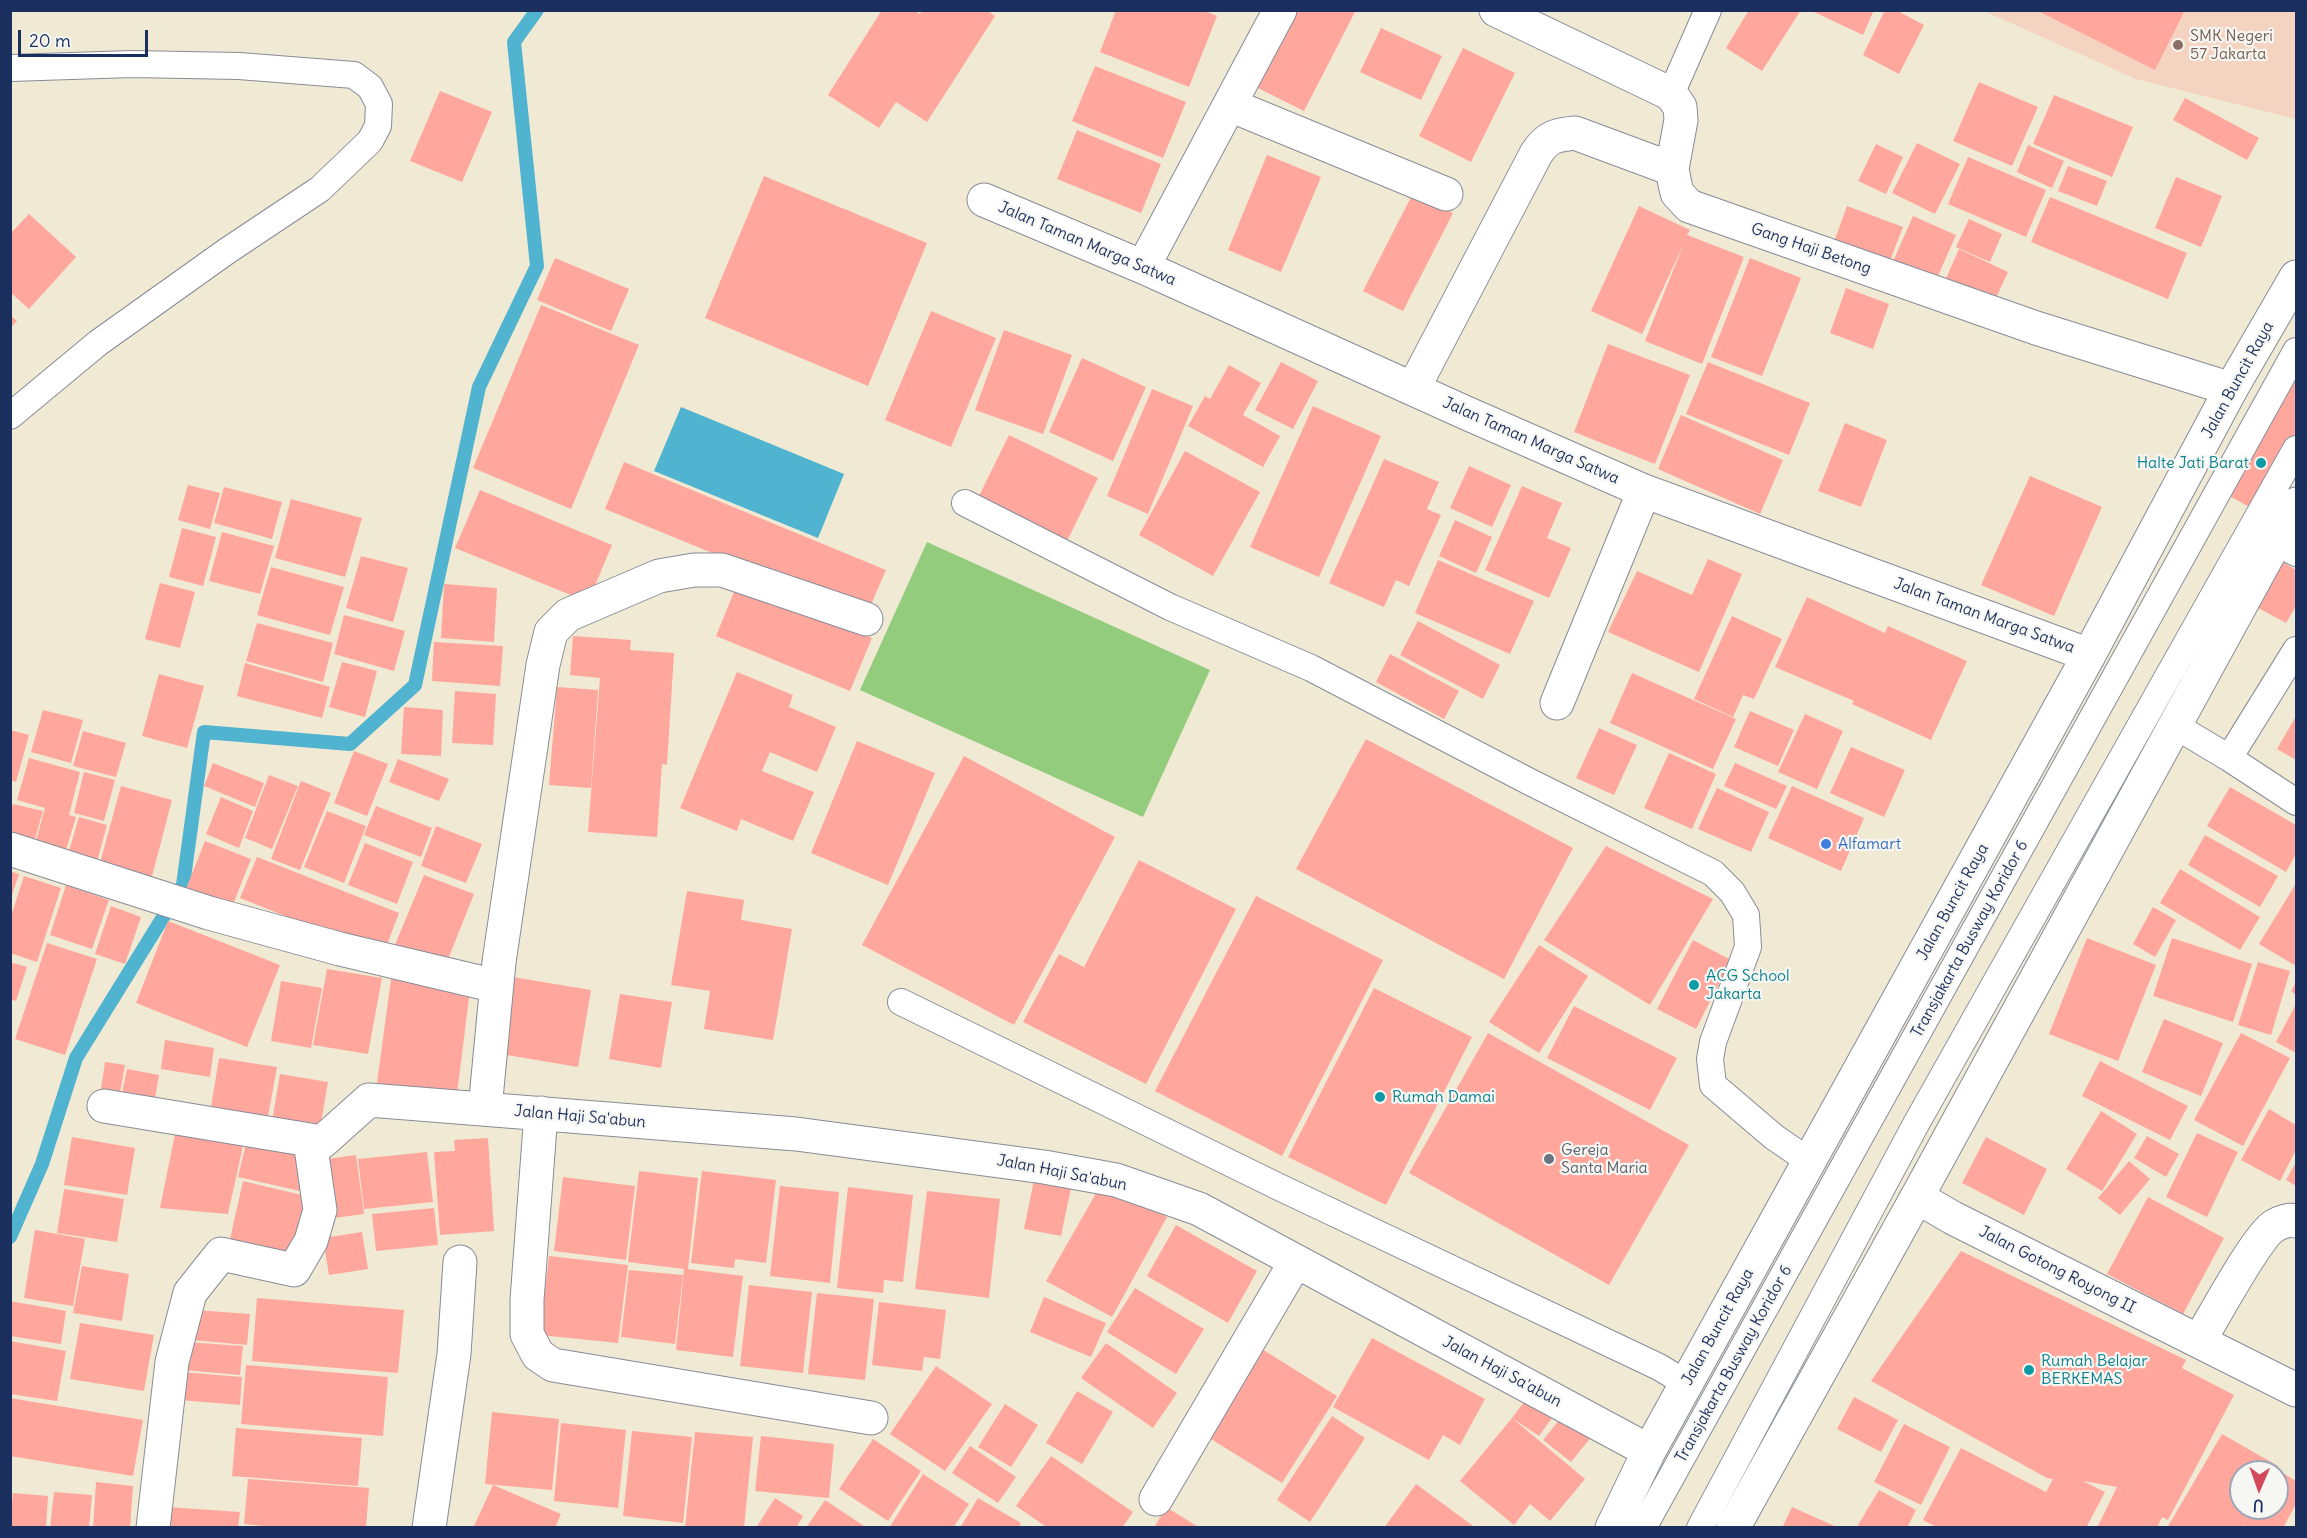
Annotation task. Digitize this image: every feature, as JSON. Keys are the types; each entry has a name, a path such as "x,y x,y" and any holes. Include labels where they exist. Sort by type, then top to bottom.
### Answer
{"street":[{"path":"1143,267 1281,10"},
{"path":"1496,10 1671,94"},
{"name":"Gang Haji Betong","path":"1671,94 1680,107 1681,120 1672,169 1677,193 1689,206 2036,328 2231,388"},
{"path":"1230,105 1446,194"},
{"path":"1413,389 1536,153 1544,142 1559,135 1575,133 1672,169"},
{"name":"Jalan Taman Marga Satwa","path":"984,200 1143,267 1644,491 2089,655"},
{"name":"Jalan Buncit Raya","path":"1612,1527 1649,1451 2089,655 2231,388 2296,278"},
{"path":"1557,703 1644,491"},
{"path":"1733,1527 1917,1197 2174,725 2286,548 2296,504"},
{"path":"485,1109 496,986 543,665 551,632 568,615 659,576 694,570 722,570 866,619"},
{"path":"10,849 209,913 340,949 496,986"},
{"name":"Jalan Haji Sa'abun","path":"310,1141 322,1142 369,1100 796,1134 1044,1167 1116,1180 1199,1209 1649,1451"},
{"path":"104,1106 310,1141 320,1210 311,1242 294,1270 221,1254 190,1293 172,1362 153,1527"},
{"path":"541,1113 527,1300 527,1334 538,1355 553,1365 871,1418"},
{"name":"Jalan Gotong Royong II","path":"1917,1197 1953,1218 2296,1390"},
{"path":"2199,1341 2259,1243 2273,1226 2292,1220 2296,1221"},
{"path":"429,1527 454,1354 460,1262"},
{"path":"1156,1499 1296,1262"}],"lane":[{"path":"1671,94 1708,10"},
{"path":"10,68 132,64 239,66 354,75 370,87 378,104 378,126 370,141 320,189 227,251 98,343 10,416"},
{"name":"Transjakarta Busway Koridor 6","path":"1643,1527 2296,351"},
{"path":"1700,1527 1916,1124 2296,448"},
{"path":"965,503 1170,607 1311,668 1530,782 1713,873 1732,892 1746,915 1748,947 1713,1042 1710,1059 1713,1085 1774,1137 1809,1161"},
{"path":"2229,758 2296,650"},
{"path":"2174,725 2296,802"},
{"path":"901,1002 1659,1367 1687,1384"}],"shaded area":[{"name":"SMK Negeri 57 Jakarta","path":"1984,11 2296,11 2296,119 2136,79"}],"green space":[{"path":"927,542 1210,670 1143,817 860,690"}],"water":[{"path":"681,407 844,474 818,538 654,471"}],"building":[{"path":"882,10 913,10 920,14 922,10 986,10 995,16 927,122 896,102 879,128 828,95"},
{"path":"1116,10 1203,10 1217,16 1189,87 1100,52"},
{"path":"1298,10 1356,10 1304,111 1258,88"},
{"path":"1749,10 1801,10 1762,71 1726,48"},
{"path":"1815,10 1874,10 1863,35 1814,12"},
{"path":"1885,10 1896,10 1924,25 1899,74 1863,55"},
{"path":"2036,10 2185,10 2155,70"},
{"path":"1381,28 1442,56 1421,100 1360,72"},
{"path":"1463,48 1515,73 1471,162 1419,136"},
{"path":"1095,66 1186,102 1163,158 1072,121"},
{"path":"1979,82 2038,107 2012,166 1953,141"},
{"path":"440,91 492,112 462,182 410,161"},
{"path":"2054,95 2133,127 2112,177 2033,144"},
{"path":"2185,98 2259,138 2247,160 2173,120"},
{"path":"1077,130 1161,164 1141,213 1057,179"},
{"path":"1917,143 1960,164 1935,214 1892,193"},
{"path":"1876,144 1903,157 1886,194 1858,181"},
{"path":"2028,145 2064,161 2052,188 2017,172"},
{"path":"1267,155 1321,177 1281,272 1228,250"},
{"path":"1968,157 2046,190 2026,237 1948,204"},
{"path":"2068,166 2107,181 2097,206 2058,191"},
{"path":"764,176 927,243 868,386 705,318"},
{"path":"2176,177 2222,196 2201,247 2155,228"},
{"path":"1413,193 1453,213 1403,311 1363,291"},
{"path":"2050,197 2187,253 2168,299 2031,242"},
{"path":"1639,206 1690,230 1687,235 1744,257 1702,364 1645,341 1684,243 1642,334 1591,311"},
{"path":"1847,206 1903,227 1889,263 1834,242"},
{"path":"29,214 76,257 29,309 10,292 10,234"},
{"path":"1913,216 1956,235 1934,285 1891,266"},
{"path":"1969,219 2002,234 1990,262 1956,247"},
{"path":"1959,249 2008,272 1992,307 1943,285"},
{"path":"555,258 629,289 611,331 537,300"},
{"path":"1750,258 1801,278 1762,376 1711,357"},
{"path":"1846,288 1889,304 1873,349 1830,333"},
{"path":"541,305 639,345 571,509 473,468"},
{"path":"931,311 996,338 951,447 885,420"},
{"path":"10,315 17,321 10,328"},
{"path":"1004,330 1072,355 1043,434 975,410"},
{"path":"1608,344 1690,375 1655,464 1574,432"},
{"path":"1082,358 1146,387 1113,461 1049,432"},
{"path":"1281,362 1318,381 1293,429 1255,410"},
{"path":"1708,362 1810,403 1789,455 1686,414"},
{"path":"1229,365 1261,383 1243,415 1280,436 1263,467 1188,426 1205,396 1210,399"},
{"name":"Halte Jati Barat","path":"2296,370 2296,433 2253,509 2226,494"},
{"path":"1152,389 1193,406 1148,514 1107,496"},
{"path":"1313,406 1381,436 1319,577 1250,547"},
{"path":"1681,415 1783,460 1760,514 1658,469"},
{"path":"1845,423 1887,440 1861,507 1818,491"},
{"path":"1009,435 1098,478 1067,541 978,498"},
{"path":"1185,451 1260,492 1213,576 1139,535"},
{"path":"1384,459 1439,482 1427,509 1441,515 1409,586 1396,580 1384,607 1329,583"},
{"path":"624,462 886,570 866,616 605,509"},
{"path":"1469,466 1511,485 1492,527 1450,508"},
{"path":"2030,476 2102,507 2054,616 1981,585"},
{"path":"188,485 220,493 210,529 178,520"},
{"path":"1522,486 1562,503 1547,538 1571,548 1549,598 1485,570"},
{"path":"224,487 282,502 272,539 214,523"},
{"path":"480,490 612,545 588,602 455,548"},
{"path":"291,499 362,518 345,577 275,558"},
{"path":"1455,520 1492,537 1476,573 1439,556"},
{"path":"182,528 216,537 203,586 169,577"},
{"path":"222,532 274,546 260,594 209,581"},
{"path":"361,556 408,568 393,622 346,608"},
{"path":"1708,559 1742,574 1699,672 1608,632 1637,571 1692,595"},
{"path":"2277,559 2296,570 2296,606 2286,623 2251,604"},
{"path":"1438,560 1534,601 1510,654 1415,613"},
{"path":"271,567 344,587 330,635 257,615"},
{"path":"738,582 872,638 850,691 716,636"},
{"path":"160,583 195,592 180,648 145,639"},
{"path":"444,584 497,588 494,642 441,638"},
{"path":"1807,597 1885,633 1888,626 1967,661 1931,740 1852,704 1854,701 1775,667"},
{"path":"344,615 405,631 394,671 334,654"},
{"path":"1732,616 1782,639 1754,699 1743,695 1733,717 1694,699"},
{"path":"1418,621 1500,665 1483,699 1400,655"},
{"path":"257,623 333,643 323,682 246,661"},
{"path":"573,636 631,640 630,650 674,653 667,765 662,764 657,837 588,832 600,678 570,675"},
{"path":"434,642 503,646 500,686 432,681"},
{"path":"1390,654 1459,691 1444,719 1376,682"},
{"path":"342,662 377,671 365,717 329,707"},
{"path":"245,663 330,687 322,718 237,696"},
{"path":"737,672 793,695 789,707 836,727 817,772 770,752 762,771 814,792 793,841 741,819 737,831 680,808"},
{"path":"1632,673 1736,719 1713,769 1610,723"},
{"path":"159,674 204,686 187,748 142,736"},
{"path":"557,687 598,690 591,788 549,785"},
{"path":"455,691 496,694 493,745 452,743"},
{"path":"404,707 443,710 441,756 401,754"},
{"path":"43,710 83,720 71,763 31,752"},
{"path":"1750,711 1794,730 1778,766 1734,747"},
{"path":"1805,714 1843,731 1817,789 1778,772"},
{"path":"2296,716 2296,760 2277,749"},
{"path":"1599,728 1637,745 1614,795 1576,778"},
{"path":"10,730 29,735 16,782 10,780"},
{"path":"83,731 126,743 116,777 73,766"},
{"path":"1366,739 1573,848 1504,979 1296,869"},
{"path":"857,741 935,773 888,885 811,853"},
{"path":"1851,747 1905,770 1884,817 1830,793"},
{"path":"354,751 388,764 367,816 334,803"},
{"path":"1669,753 1716,774 1692,829 1644,808"},
{"path":"964,756 1115,837 1014,1025 862,945"},
{"path":"29,758 80,772 69,815 76,817 63,860 33,852 45,808 17,800"},
{"path":"398,759 449,779 439,801 389,782"},
{"path":"213,763 264,783 255,807 204,786"},
{"path":"1735,763 1787,786 1776,809 1724,786"},
{"path":"84,772 115,780 104,821 74,813"},
{"path":"269,775 298,786 272,849 245,838"},
{"path":"301,781 331,793 300,870 271,859"},
{"path":"121,786 172,800 150,884 98,870"},
{"path":"1792,786 1864,818 1841,871 1768,838"},
{"path":"2230,787 2296,825 2296,854 2286,872 2207,826"},
{"path":"1717,788 1769,812 1751,852 1698,829"},
{"path":"221,797 253,811 239,848 206,834"},
{"path":"13,804 43,811 33,846 10,840 10,814"},
{"path":"376,806 432,828 421,857 364,835"},
{"path":"327,811 366,826 344,883 304,867"},
{"path":"79,817 107,825 95,869 66,861"},
{"path":"436,826 482,844 466,883 421,866"},
{"path":"2205,835 2278,876 2260,907 2188,865"},
{"path":"205,841 251,859 230,912 184,894"},
{"path":"365,843 413,862 397,904 348,885"},
{"path":"1606,846 1713,899 1650,1005 1544,940"},
{"path":"257,857 399,913 383,955 240,898"},
{"path":"1139,860 1236,909 1146,1084 1023,1022 1059,954 1084,967"},
{"path":"2180,869 2260,917 2240,950 2160,903"},
{"path":"10,871 19,874 11,898 10,898"},
{"path":"424,875 474,894 443,972 392,952"},
{"path":"24,876 61,888 37,962 10,953 10,919"},
{"path":"66,885 109,900 92,949 50,935"},
{"path":"2296,886 2296,966 2259,944"},
{"path":"687,891 744,900 741,920 792,929 773,1040 704,1029 710,991 671,985"},
{"path":"1256,896 1383,960 1282,1156 1155,1091"},
{"path":"111,906 141,917 125,964 95,954"},
{"path":"2153,907 2176,920 2155,957 2133,944"},
{"path":"168,921 280,965 247,1047 136,1003"},
{"path":"2087,938 2156,965 2118,1061 2049,1034"},
{"path":"2172,938 2252,964 2233,1022 2153,996"},
{"name":"ACG School Jakarta","path":"1693,940 1731,960 1696,1029 1657,1009"},
{"path":"47,943 97,959 65,1055 15,1039"},
{"path":"1539,945 1588,976 1539,1053 1489,1022"},
{"path":"10,962 27,967 16,1001 10,999"},
{"path":"2258,962 2290,971 2271,1035 2238,1025"},
{"path":"327,969 382,978 368,1054 313,1045"},
{"path":"392,972 471,982 457,1094 377,1083"},
{"path":"513,977 591,990 578,1067 501,1054"},
{"path":"281,981 322,988 311,1048 271,1041"},
{"path":"2296,982 2296,995 2291,991"},
{"name":"Rumah Damai","path":"1374,988 1472,1037 1386,1205 1288,1157"},
{"path":"620,994 672,1002 661,1068 609,1059"},
{"path":"2296,1004 2296,1053 2276,1042"},
{"path":"1574,1006 1677,1058 1650,1110 1547,1058"},
{"path":"2164,1019 2223,1043 2201,1096 2142,1072"},
{"name":"Gereja Santa Maria","path":"1488,1033 1689,1145 1609,1285 1409,1173"},
{"path":"2241,1033 2290,1058 2243,1146 2194,1120"},
{"path":"165,1040 214,1048 210,1077 161,1069"},
{"path":"219,1058 277,1067 266,1128 209,1120"},
{"path":"2100,1061 2188,1106 2170,1140 2082,1096"},
{"path":"105,1062 125,1065 119,1098 100,1095"},
{"path":"127,1069 159,1075 154,1105 121,1098"},
{"path":"280,1074 328,1082 319,1135 271,1128"},
{"path":"2269,1109 2296,1125 2296,1150 2280,1181 2241,1160"},
{"path":"2101,1111 2137,1134 2102,1191 2066,1169"},
{"path":"176,1129 244,1141 228,1214 160,1208"},
{"path":"2197,1133 2238,1152 2207,1217 2166,1197"},
{"path":"248,1135 304,1145 313,1194 238,1177"},
{"path":"2147,1136 2179,1154 2166,1177 2134,1158"},
{"path":"72,1137 135,1148 127,1195 64,1185"},
{"path":"1986,1137 2047,1169 2024,1215 1962,1183"},
{"path":"488,1138 494,1231 440,1235 434,1152 455,1151 454,1140"},
{"path":"427,1152 433,1202 364,1209 358,1159"},
{"path":"356,1155 364,1214 327,1219 320,1160"},
{"path":"2129,1161 2150,1179 2120,1215 2098,1198"},
{"path":"2296,1162 2296,1186 2286,1180"},
{"path":"639,1171 698,1178 688,1269 743,1276 733,1357 676,1350 684,1269 628,1262"},
{"path":"702,1171 776,1180 766,1263 735,1259 734,1268 691,1263"},
{"path":"1035,1175 1072,1183 1061,1236 1024,1229"},
{"path":"563,1177 635,1186 626,1260 554,1251"},
{"path":"243,1181 310,1197 296,1259 229,1244"},
{"path":"1103,1181 1167,1217 1112,1317 1046,1281"},
{"path":"780,1186 839,1192 830,1283 770,1276"},
{"path":"848,1187 913,1195 903,1282 884,1280 883,1293 837,1288"},
{"path":"64,1189 124,1199 117,1242 57,1233"},
{"path":"927,1191 1000,1199 989,1298 915,1289"},
{"path":"2148,1197 2224,1238 2183,1314 2107,1274"},
{"path":"434,1208 438,1245 376,1251 372,1214"},
{"path":"1176,1225 1257,1271 1228,1323 1147,1276"},
{"path":"35,1230 85,1239 73,1306 24,1298"},
{"path":"362,1232 368,1269 329,1275 323,1238"},
{"name":"Rumah Belajar BERKEMAS","path":"1961,1251 2186,1360 2182,1368 2234,1395 2168,1520 2162,1517 2157,1528 2097,1528 2117,1487 2083,1481 2105,1492 2086,1528 1938,1528 1923,1520 1961,1448 2046,1492 2053,1479 2047,1478 1871,1381"},
{"path":"549,1256 628,1265 618,1343 540,1335"},
{"path":"82,1266 129,1274 122,1321 73,1313"},
{"path":"629,1270 683,1275 675,1344 621,1337"},
{"path":"749,1285 812,1292 803,1373 740,1366"},
{"path":"1135,1288 1204,1329 1176,1374 1107,1332"},
{"path":"817,1293 874,1299 865,1380 808,1374"},
{"path":"1044,1297 1106,1323 1091,1357 1030,1332"},
{"path":"257,1298 404,1310 398,1373 252,1361"},
{"path":"10,1301 66,1311 61,1344 10,1336"},
{"path":"879,1302 946,1310 940,1359 924,1357 922,1371 872,1365"},
{"path":"195,1310 250,1314 247,1345 192,1340"},
{"path":"80,1323 154,1335 144,1391 70,1379"},
{"path":"1372,1338 1485,1399 1460,1445 1443,1435 1429,1460 1333,1407"},
{"path":"10,1341 66,1351 57,1401 10,1394"},
{"path":"186,1342 243,1346 240,1375 183,1370"},
{"path":"1106,1343 1177,1393 1153,1428 1081,1378"},
{"path":"1262,1349 1337,1396 1282,1483 1206,1436"},
{"path":"246,1365 388,1377 383,1436 241,1424"},
{"path":"936,1366 992,1404 945,1471 890,1434"},
{"path":"181,1372 242,1377 240,1405 179,1400"},
{"path":"1533,1390 1559,1408 1539,1436 1512,1418"},
{"path":"1077,1391 1113,1412 1082,1464 1046,1443"},
{"path":"1854,1397 1898,1420 1881,1452 1837,1429"},
{"path":"10,1398 143,1420 133,1476 10,1456"},
{"path":"1005,1404 1038,1425 1011,1467 978,1447"},
{"path":"1568,1409 1596,1431 1571,1462 1543,1440"},
{"path":"492,1412 559,1419 552,1490 485,1484"},
{"path":"1332,1416 1365,1438 1310,1522 1277,1500"},
{"path":"1512,1418 1585,1479 1550,1521 1530,1504 1514,1525 1460,1481"},
{"path":"561,1423 626,1430 618,1508 554,1501"},
{"path":"1904,1424 1950,1447 1921,1505 1874,1482"},
{"path":"236,1428 362,1438 358,1486 232,1476"},
{"path":"632,1431 692,1437 683,1523 623,1516"},
{"path":"695,1432 753,1437 744,1528 685,1528"},
{"path":"2222,1434 2268,1460 2229,1460 2229,1520 2287,1520 2283,1528 2248,1528 2244,1525 2242,1528 2167,1528"},
{"path":"761,1436 834,1444 829,1498 755,1491"},
{"path":"873,1439 921,1471 888,1521 839,1489"},
{"path":"970,1446 1016,1477 998,1503 952,1473"},
{"path":"1051,1456 1133,1512 1122,1528 1048,1528 1016,1506"},
{"path":"923,1474 969,1504 953,1528 889,1528"},
{"path":"2289,1477 2296,1481 2296,1504 2289,1517"},
{"path":"248,1479 369,1488 366,1528 284,1528 244,1524"},
{"path":"96,1482 133,1486 130,1528 93,1528"},
{"path":"1416,1484 1476,1528 1384,1528"},
{"path":"493,1485 561,1514 555,1528 473,1528"},
{"path":"1879,1490 1916,1510 1907,1528 1863,1528 1858,1525"},
{"path":"54,1492 92,1495 89,1528 50,1528"},
{"path":"13,1493 48,1496 46,1528 10,1528"},
{"path":"775,1498 803,1516 796,1528 756,1528"},
{"path":"978,1498 1021,1523 1019,1528 960,1528"},
{"path":"825,1500 867,1528 806,1528"},
{"path":"168,1507 240,1512 238,1528 166,1528"},
{"path":"1166,1507 1200,1528 1154,1528"},
{"path":"1792,1507 1839,1528 1782,1528"}],"waterway":[{"path":"10,1237 42,1164 76,1058 183,885 204,732 350,744 415,685 479,387 537,266 514,42 537,10"}],"place":[{"name":"SMK Negeri 57 Jakarta","path":"2178,45"},
{"name":"Halte Jati Barat","path":"2261,463"},
{"name":"Alfamart","path":"1826,844"},
{"name":"ACG School Jakarta","path":"1694,985"},
{"name":"Rumah Damai","path":"1380,1097"},
{"name":"Gereja Santa Maria","path":"1549,1159"},
{"name":"Rumah Belajar BERKEMAS","path":"2029,1370"}]}
